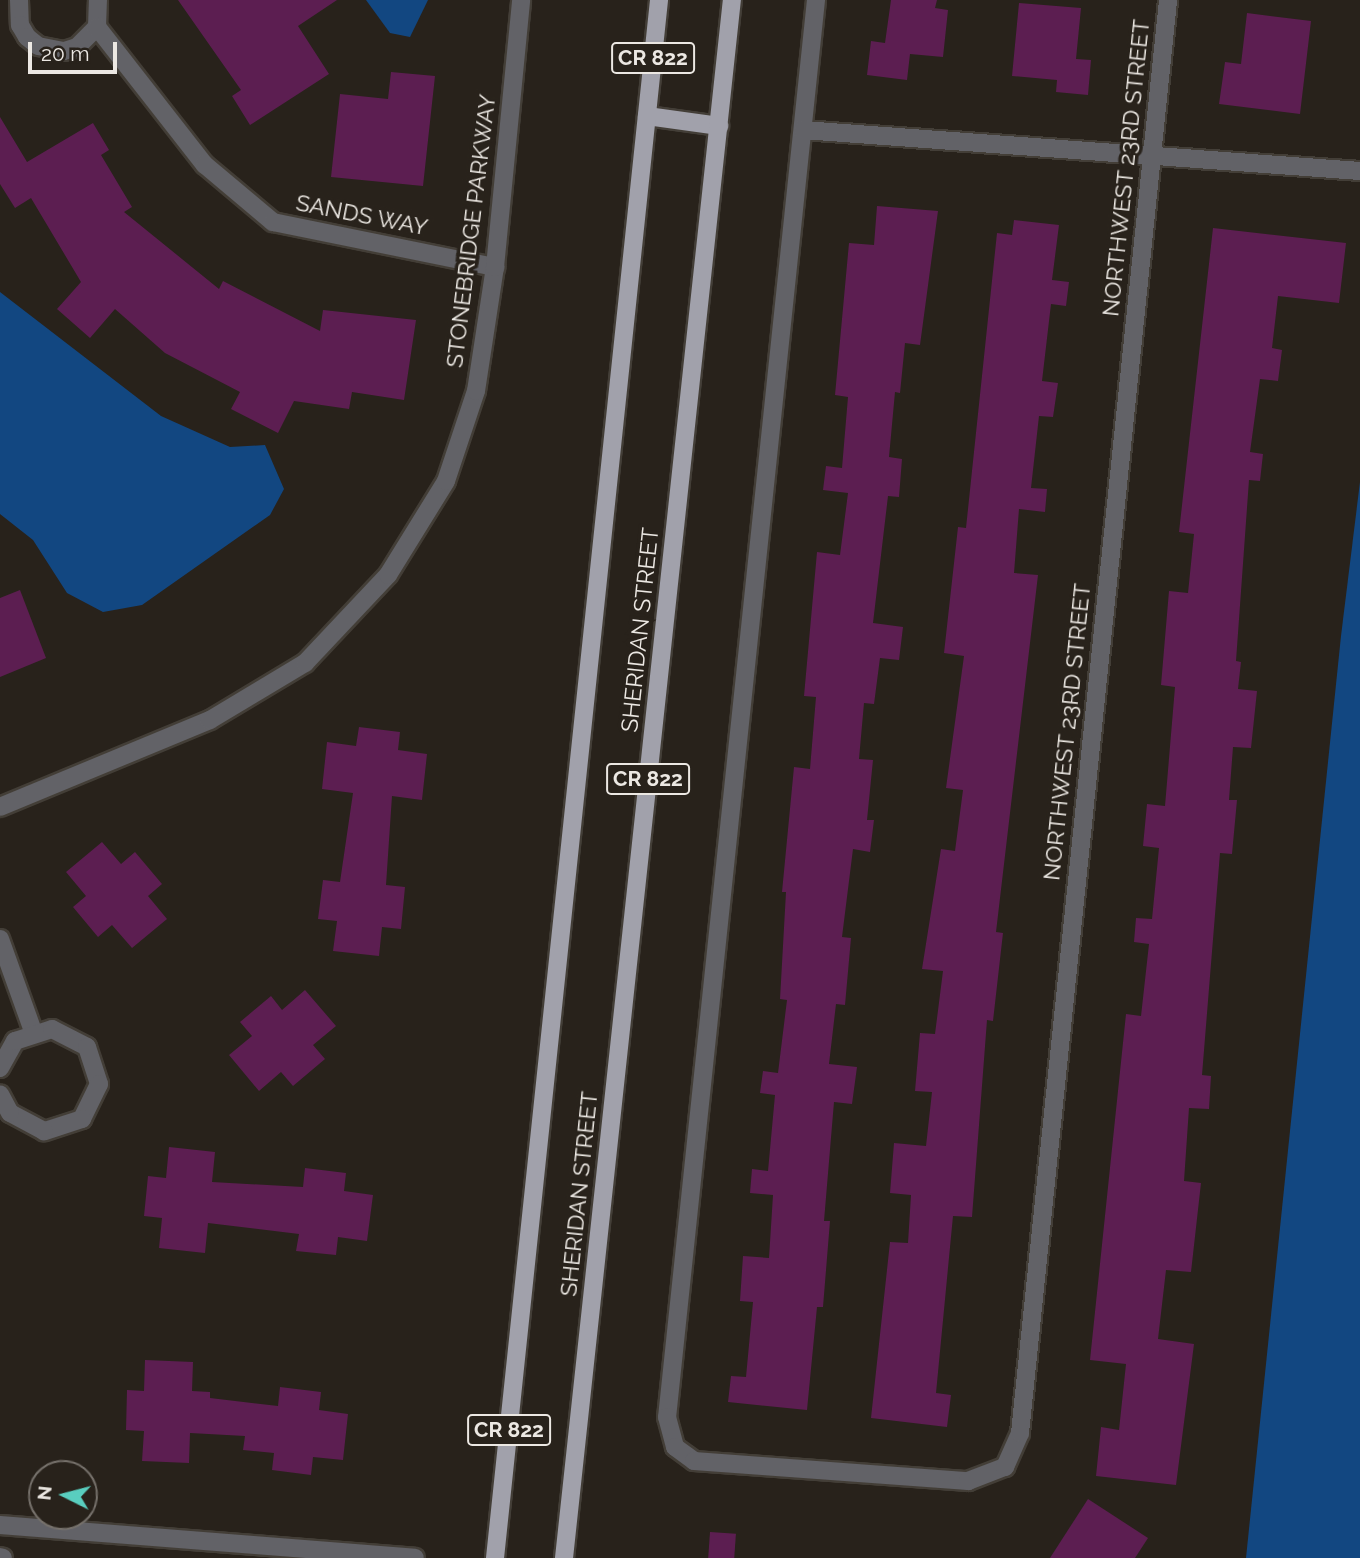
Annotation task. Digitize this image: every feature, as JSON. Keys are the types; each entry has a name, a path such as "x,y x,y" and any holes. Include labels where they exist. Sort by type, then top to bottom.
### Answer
{"main road":[{"name":"SHERIDAN STREET","path":"495,1558 659,0"},
{"name":"SHERIDAN STREET","path":"564,1558 732,0"},
{"path":"647,116 719,126"}],"street":[{"path":"19,0 20,25 27,37 51,51 77,47 97,27 99,0"},
{"name":"STONEBRIDGE PARKWAY","path":"0,807 210,720 305,663 388,575 446,481 476,391 495,267 521,0"},
{"path":"816,0 803,130 1360,172"},
{"name":"NORTHWEST 23RD STREET","path":"803,130 667,1416 675,1447 694,1461 968,1481 1005,1467 1020,1433 1168,0"},
{"name":"SANDS WAY","path":"97,27 205,165 273,222 495,267"},
{"path":"0,939 33,1031"},
{"path":"0,1068 15,1041 33,1031 52,1029 87,1047 99,1084 94,1103 64,1129 44,1131 10,1114 0,1094"},
{"path":"0,1525 415,1558"}],"water":[{"path":"366,0 428,0 410,37 390,33"},
{"path":"0,292 161,416 230,447 265,445 284,489 270,515 142,605 103,612 67,593 33,540 0,514"},
{"path":"1360,482 1360,1558 1246,1558 1341,636"}],"building":[{"path":"178,0 337,0 298,26 329,74 250,125 232,96 241,90"},
{"path":"891,0 937,0 935,8 948,10 943,57 910,54 907,80 867,75 871,41 885,43"},
{"path":"1019,3 1081,8 1076,59 1091,60 1088,95 1056,92 1057,80 1012,76"},
{"path":"1247,13 1311,21 1300,114 1219,104 1225,62 1241,64"},
{"path":"391,72 435,76 423,186 331,177 340,94 388,99"},
{"path":"0,117 27,162 93,123 109,150 101,155 132,207 124,212 219,289 223,281 320,331 323,310 416,320 404,400 352,392 349,409 294,401 278,433 231,409 240,392 165,353 115,309 90,338 57,309 81,282 31,198 15,208 0,184"},
{"path":"877,206 938,211 920,345 905,343 900,393 895,392 889,457 902,459 899,497 888,496 873,623 903,627 899,660 880,658 874,704 864,703 859,759 873,760 867,820 874,820 870,852 853,849 842,937 851,938 845,1005 836,1004 829,1064 857,1067 852,1104 834,1102 824,1221 830,1221 823,1307 817,1307 807,1410 728,1402 731,1376 746,1377 753,1302 740,1301 743,1256 769,1258 773,1195 750,1193 752,1169 768,1171 775,1095 760,1093 763,1071 778,1073 787,1000 780,999 786,892 782,892 794,767 810,769 816,697 804,696 817,552 840,555 848,493 823,490 826,466 842,468 848,397 835,395 849,243 874,245"},
{"path":"1014,220 1059,225 1052,280 1069,282 1066,306 1051,304 1042,381 1058,383 1053,417 1039,416 1031,488 1047,489 1045,512 1019,509 1014,573 1038,575 996,932 1003,933 993,1021 987,1020 972,1217 953,1216 936,1393 951,1395 947,1427 871,1418 890,1242 908,1243 911,1195 890,1193 894,1143 926,1146 932,1092 915,1091 920,1033 935,1034 943,971 922,969 941,849 955,851 963,790 946,788 964,656 944,653 958,527 966,528 997,233 1012,235"},
{"path":"1213,228 1346,243 1339,303 1278,296 1272,348 1282,350 1278,381 1260,379 1250,452 1263,454 1260,481 1249,480 1236,661 1241,662 1238,689 1257,691 1251,748 1233,747 1229,800 1237,800 1232,854 1220,853 1202,1075 1211,1076 1209,1109 1189,1108 1184,1181 1201,1183 1191,1272 1166,1270 1158,1339 1194,1344 1176,1485 1096,1476 1101,1427 1119,1430 1126,1364 1090,1360 1126,1014 1141,1016 1149,944 1134,942 1136,918 1152,919 1159,848 1143,846 1147,804 1165,806 1175,687 1161,685 1169,591 1188,593 1194,534 1179,532"},
{"path":"20,590 46,658 0,677 0,598"},
{"path":"359,727 400,732 398,750 427,754 422,800 392,796 386,885 405,887 401,929 382,927 379,956 333,951 337,921 318,919 323,880 340,882 353,793 322,789 327,742 356,746"},
{"path":"102,842 121,864 135,852 162,884 148,896 167,919 132,948 112,925 98,937 73,907 86,896 66,872"},
{"path":"305,990 336,1026 313,1045 325,1059 293,1086 281,1072 259,1091 229,1055 252,1036 240,1022 271,996 282,1010"},
{"path":"169,1147 215,1152 212,1182 303,1187 305,1168 346,1173 344,1191 373,1195 367,1241 338,1237 336,1255 296,1251 299,1234 208,1223 205,1253 159,1248 162,1218 144,1216 148,1176 166,1178"},
{"path":"145,1360 193,1362 192,1391 210,1392 210,1398 278,1406 280,1387 321,1392 319,1410 348,1414 343,1460 313,1457 311,1475 272,1470 274,1453 243,1450 245,1436 190,1433 189,1463 142,1461 144,1431 126,1430 127,1390 144,1391"},
{"path":"1088,1499 1148,1538 1135,1558 1050,1558"},
{"path":"710,1532 736,1534 734,1558 708,1558"}]}
